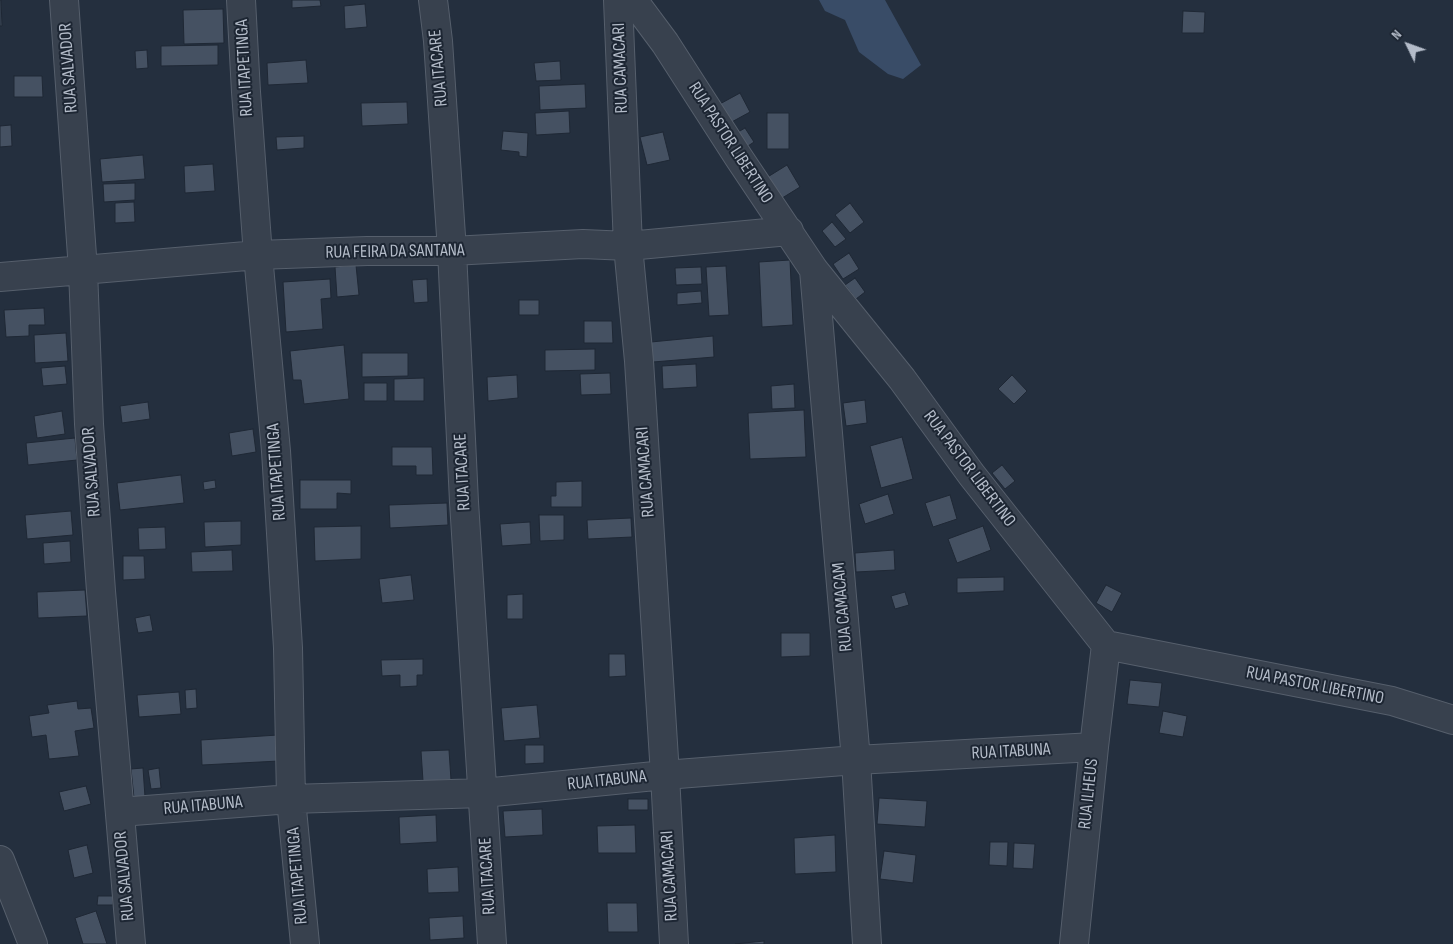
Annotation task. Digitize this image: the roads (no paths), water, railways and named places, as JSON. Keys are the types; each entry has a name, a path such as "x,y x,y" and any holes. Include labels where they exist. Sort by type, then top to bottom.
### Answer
{"street":[{"name":"RUA SALVADOR","path":"64,0 83,270 88,424 100,591 131,944"},
{"name":"RUA ITAPETINGA","path":"241,0 258,255 278,471 288,648 291,799 305,944"},
{"name":"RUA ITACARE","path":"433,0 438,41 452,252 464,502 492,944"},
{"name":"RUA CAMACARI","path":"618,0 628,246 639,361 674,944"},
{"name":"RUA PASTOR LIBERTINO","path":"633,0 665,43 814,270 902,379 971,474 1106,645 1392,701 1453,720"},
{"name":"RUA FEIRA DA SANTANA","path":"0,277 258,255 367,251 452,252 583,244 628,246 789,231"},
{"name":"RUA CAMACAM","path":"814,270 856,760 866,944"},
{"name":"RUA ILHEUS","path":"1074,944 1106,645"},
{"name":"RUA ITABUNA","path":"120,812 291,799 482,793 665,775 856,760 1094,747"},
{"path":"0,860 33,944"}],"water":[{"path":"819,0 885,0 921,65 903,79 888,74 859,52 845,20 825,11"}]}
